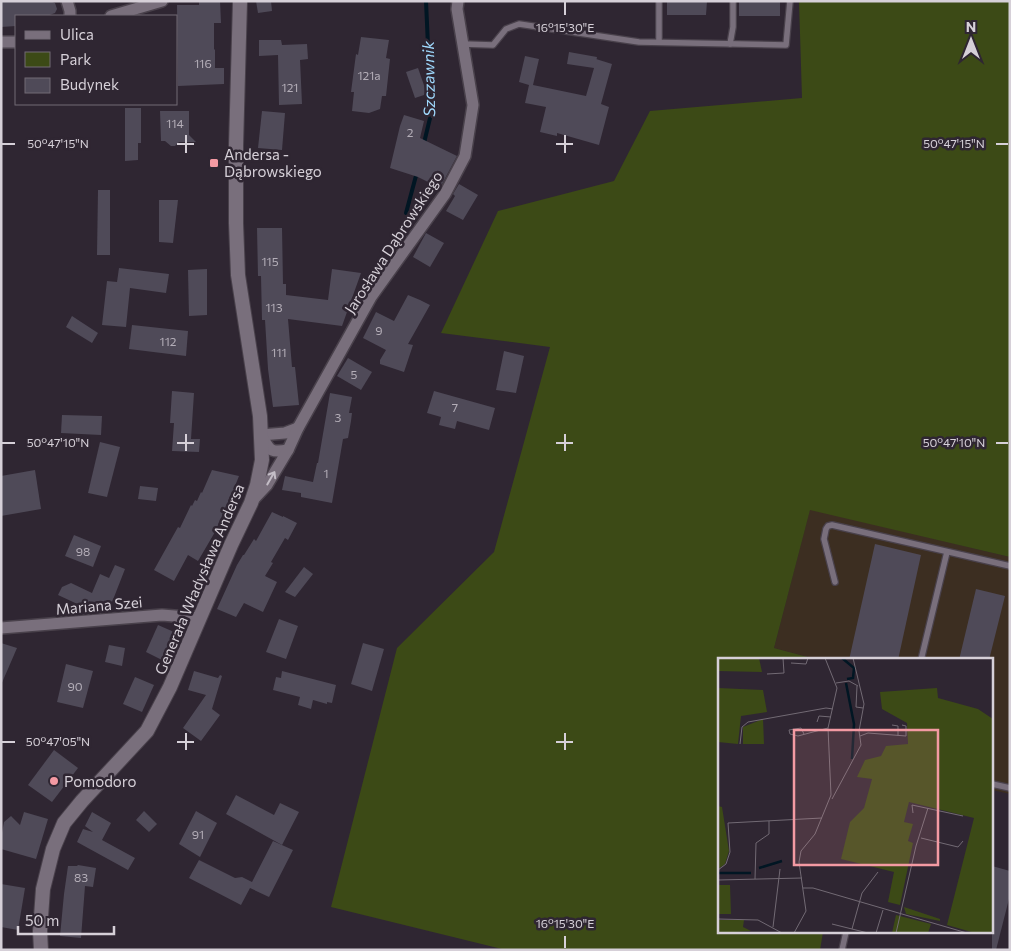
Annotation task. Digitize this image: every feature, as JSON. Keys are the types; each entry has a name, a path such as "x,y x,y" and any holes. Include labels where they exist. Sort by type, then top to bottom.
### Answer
{"street":[{"path":"67,1 70,15"},
{"path":"114,15 162,1"},
{"name":"Generała Władysława Andersa","path":"41,950 40,931 43,890 53,849 64,823 147,731 170,687 251,503 257,485 262,460 260,416 238,275 236,223 240,1"},
{"name":"Jarosława Dąbrowskiego","path":"251,503 267,485 288,450 298,428 372,297 445,194 465,156 473,105 457,9 458,1"},
{"path":"1,42 15,42"},
{"path":"288,450 275,451 270,449 261,435 285,433 298,428"},
{"name":"Mariana Szei","path":"1,628 162,615 199,618"}],"lane":[{"path":"659,42 660,1"},
{"path":"730,44 733,27 733,1"},
{"path":"463,44 493,45 506,29 519,24 639,42 786,45 790,1"},
{"path":"835,582 824,539 826,529 832,525 1010,566"},
{"path":"921,658 947,552"},
{"path":"994,784 1010,788"},
{"path":"842,950 846,934"}],"shaded area":[{"path":"810,509 1010,557 1010,794 994,790 994,658 812,658 774,648"}],"green space":[{"path":"799,1 1010,1 1010,557 810,510 774,648 812,658 718,658 718,934 823,934 820,950 506,950 331,907 397,648 494,552 550,347 441,333 498,211 614,181 650,111 802,98"}],"building":[{"path":"1,1 50,1 55,3 57,9 55,13 50,15 15,15 15,26 1,27"},
{"path":"199,1 220,1 221,23 214,23 214,49 215,68 224,68 224,84 178,86 177,5 199,5"},
{"path":"256,1 271,1 272,11 258,13"},
{"path":"667,1 707,1 706,15 667,15"},
{"path":"739,1 780,1 780,16 739,16"},
{"path":"361,37 389,40 386,58 390,59 386,96 382,96 380,109 369,113 352,111 354,92 351,92 356,54 358,55"},
{"path":"259,40 281,40 282,45 307,44 308,59 300,60 302,104 279,105 278,55 259,56"},
{"path":"569,52 597,57 597,59 612,64 601,104 609,107 599,145 557,133 557,136 540,132 546,107 525,103 529,85 519,82 525,56 539,59 533,85 586,96 594,68 567,64"},
{"path":"418,68 427,94 415,98 406,72"},
{"path":"125,108 141,108 141,143 138,143 138,160 125,161"},
{"path":"160,111 189,111 189,135 196,142 179,142 175,146 171,146 165,141 161,141"},
{"path":"262,111 285,113 282,150 258,148"},
{"path":"404,115 424,121 420,138 457,156 440,188 418,177 390,168"},
{"path":"459,184 478,195 463,220 446,211 455,196 453,194"},
{"path":"98,190 110,190 110,255 97,255"},
{"path":"159,200 178,200 173,243 159,242"},
{"path":"257,228 282,228 283,284 286,284 286,295 328,300 332,269 361,273 342,326 288,319 292,367 295,367 299,405 273,407 265,320 262,320 261,276 258,276"},
{"path":"426,233 444,243 430,267 413,257"},
{"path":"119,268 169,274 166,293 130,288 126,327 102,325 107,281 117,282"},
{"path":"207,269 207,315 189,316 188,270"},
{"path":"408,295 430,305 408,344 413,345 404,372 380,364 380,360 386,350 363,338 376,312 394,321"},
{"path":"72,316 98,333 92,343 66,327"},
{"path":"132,325 188,331 186,356 129,349"},
{"path":"504,351 524,356 516,393 496,390"},
{"path":"348,358 372,372 361,390 337,376"},
{"path":"172,391 194,393 191,439 200,439 199,452 172,451 174,423 170,423"},
{"path":"434,391 495,408 489,430 457,421 455,429 439,425 441,417 427,413"},
{"path":"330,393 352,397 349,413 352,413 348,438 343,439 332,503 301,497 301,493 282,490 285,476 313,482"},
{"path":"62,415 102,416 101,435 61,433"},
{"path":"100,442 120,447 107,497 88,493"},
{"path":"35,470 41,509 1,516 1,476"},
{"path":"212,470 239,476 236,486 215,532 198,561 188,555 174,581 154,570 178,527 180,528 191,505 195,500 197,501 202,493"},
{"path":"140,486 158,488 156,501 138,499"},
{"path":"272,512 297,523 288,540 285,538 265,576 277,582 263,612 244,603 236,617 217,609 237,565 254,539 256,541"},
{"path":"74,535 101,546 93,567 65,556"},
{"path":"875,544 921,555 898,658 849,658"},
{"path":"115,565 125,569 109,610 89,601 86,608 58,595 62,587 71,583 92,593 100,574 109,578"},
{"path":"304,567 313,574 295,597 285,592"},
{"path":"976,589 1005,596 990,658 959,658"},
{"path":"279,619 298,626 286,659 266,652"},
{"path":"158,625 174,632 162,660 146,652"},
{"path":"1,643 17,648 1,685"},
{"path":"363,643 384,649 372,691 351,684"},
{"path":"109,645 125,648 122,666 105,662"},
{"path":"66,664 93,671 83,708 57,702"},
{"path":"194,671 218,678 220,675 222,676 212,709 220,715 201,741 183,728 206,695 188,690"},
{"path":"282,671 336,685 332,703 327,702 327,704 313,700 311,709 298,705 300,697 273,690 276,677 281,678"},
{"path":"135,677 154,685 142,712 123,704"},
{"path":"54,750 78,768 52,802 28,785"},
{"path":"236,795 274,815 280,803 299,812 282,845 226,814"},
{"path":"144,811 157,824 149,832 136,820"},
{"path":"196,811 217,823 200,857 179,844"},
{"path":"24,812 48,819 36,859 1,849 4,822 11,816 20,825"},
{"path":"92,812 111,823 102,840 135,858 128,870 77,842 83,829 93,832 85,826"},
{"path":"273,841 293,850 269,897 250,888 241,905 189,878 199,860 235,878 242,877 252,882"},
{"path":"78,865 96,868 93,887 85,886 81,938 60,936 68,866"},
{"path":"994,867 1010,871 1010,895 996,950 992,950 992,934 994,934"},
{"path":"1,884 25,888 18,930 1,927"}],"waterway":[{"name":"Szczawnik","path":"424,143 431,114 426,1"},
{"name":"Szczawnik","path":"406,213 417,172"}],"place":[{"name":"Andersa - Dąbrowskiego","path":"214,163"},
{"name":"Pomodoro","path":"54,781"}]}
